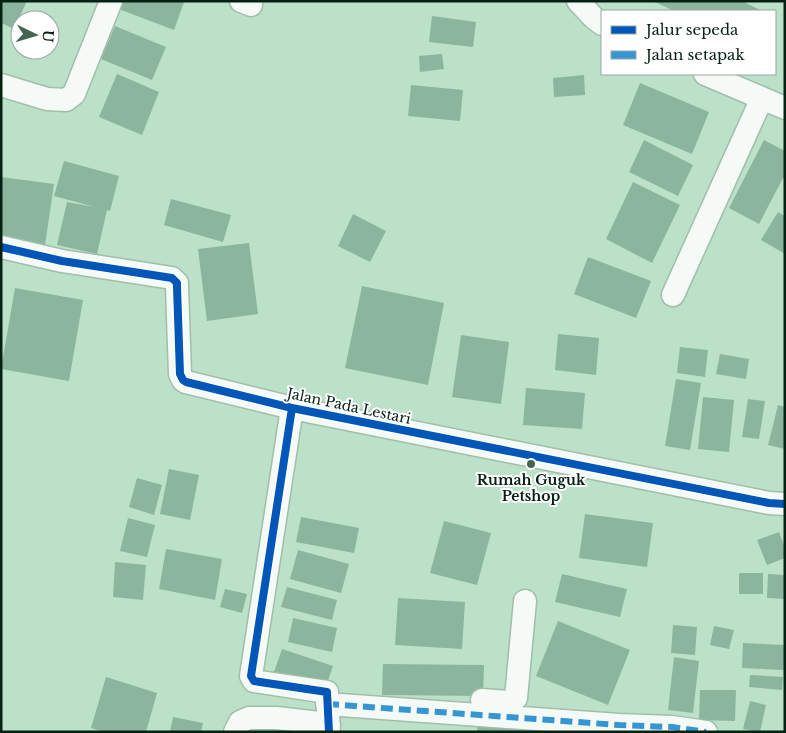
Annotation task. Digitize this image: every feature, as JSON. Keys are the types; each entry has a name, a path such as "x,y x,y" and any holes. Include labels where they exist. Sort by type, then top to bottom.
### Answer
{"street":[{"path":"1,85 47,99 66,100 74,94 111,1"},
{"path":"578,1 593,18 601,23"},
{"path":"707,75 785,108"},
{"path":"673,294 762,98"},
{"name":"Jalan Pada Lestari","path":"1,247 62,261 172,278 177,287 180,374 183,380 195,384 292,408 769,503 785,504"},
{"path":"292,408 251,676 254,681 328,713 619,728 672,727 706,732"},
{"path":"235,732 240,722 249,718 276,718 511,702 518,693 525,601"}],"building":[{"path":"1,1 27,1 23,10 10,10 10,27 1,23"},
{"path":"118,1 184,2 174,30 116,8"},
{"path":"653,1 742,1 760,10 672,10"},
{"path":"432,16 476,22 473,47 429,42"},
{"path":"115,26 166,47 152,80 101,59"},
{"path":"442,54 444,69 420,72 419,56"},
{"path":"117,74 159,92 142,135 99,117"},
{"path":"584,75 585,95 554,97 553,78"},
{"path":"640,83 709,112 692,154 623,125"},
{"path":"411,85 463,90 460,121 408,116"},
{"path":"644,140 693,165 678,196 629,172"},
{"path":"764,140 785,151 785,179 783,178 759,224 729,208"},
{"path":"64,161 119,176 110,211 107,210 97,254 57,245 67,202 95,207 54,196"},
{"path":"1,177 54,184 45,245 1,239"},
{"path":"633,182 680,205 652,263 606,239"},
{"path":"171,199 231,215 223,242 164,225"},
{"path":"778,212 785,216 785,254 761,240"},
{"path":"353,214 386,231 370,262 338,246"},
{"path":"249,243 258,314 207,321 198,249"},
{"path":"588,257 651,281 636,318 574,294"},
{"path":"362,286 444,303 428,385 345,368"},
{"path":"15,288 83,300 69,381 1,369"},
{"path":"558,334 599,338 596,375 555,370"},
{"path":"461,335 509,342 501,404 452,397"},
{"path":"680,347 708,350 705,377 677,373"},
{"path":"720,354 749,359 746,379 716,374"},
{"path":"676,379 701,383 690,450 665,446"},
{"path":"526,388 585,393 582,429 523,425"},
{"path":"703,397 734,400 729,452 698,449"},
{"path":"748,399 765,401 759,439 742,437"},
{"path":"778,405 785,407 785,449 768,445"},
{"path":"169,469 199,475 190,520 160,514"},
{"path":"137,478 162,485 154,515 129,507"},
{"path":"585,514 653,523 647,567 579,558"},
{"path":"301,517 359,528 354,553 296,542"},
{"path":"128,518 155,525 147,557 120,551"},
{"path":"444,521 491,533 477,585 430,573"},
{"path":"779,532 785,548 785,558 767,565 757,540"},
{"path":"166,549 222,559 215,600 159,589"},
{"path":"298,550 349,564 341,593 290,579"},
{"path":"115,562 146,565 143,600 113,597"},
{"path":"739,573 763,573 763,594 739,594"},
{"path":"562,574 627,589 620,617 555,602"},
{"path":"768,574 785,575 785,599 767,598"},
{"path":"287,587 337,600 332,620 281,607"},
{"path":"225,589 247,594 242,613 220,607"},
{"path":"398,598 465,602 462,649 395,645"},
{"path":"293,618 337,628 332,652 288,642"},
{"path":"558,621 630,650 608,705 536,676"},
{"path":"673,625 697,627 695,655 671,653"},
{"path":"714,626 734,630 729,649 710,645"},
{"path":"743,643 785,645 784,670 742,668"},
{"path":"282,649 333,666 325,689 274,672"},
{"path":"674,657 699,661 693,713 668,710"},
{"path":"383,664 484,665 483,696 382,695"},
{"path":"750,675 783,677 782,690 749,687"},
{"path":"106,677 157,693 146,732 104,732 91,728"},
{"path":"700,690 736,690 735,721 699,720"},
{"path":"750,701 766,705 760,732 743,729"},
{"path":"173,717 203,723 201,732 170,732"},
{"path":"478,721 524,725 523,732 477,732"}],"marked path":[{"path":"327,704 619,725 672,727 706,732"}],"cycle path":[{"path":"1,247 62,261 172,278 177,283 180,374 186,382 292,408 769,503 785,504"},
{"path":"292,408 251,676 254,681 327,692 329,732"}],"place":[{"name":"Rumah Guguk Petshop","path":"531,464"}]}
